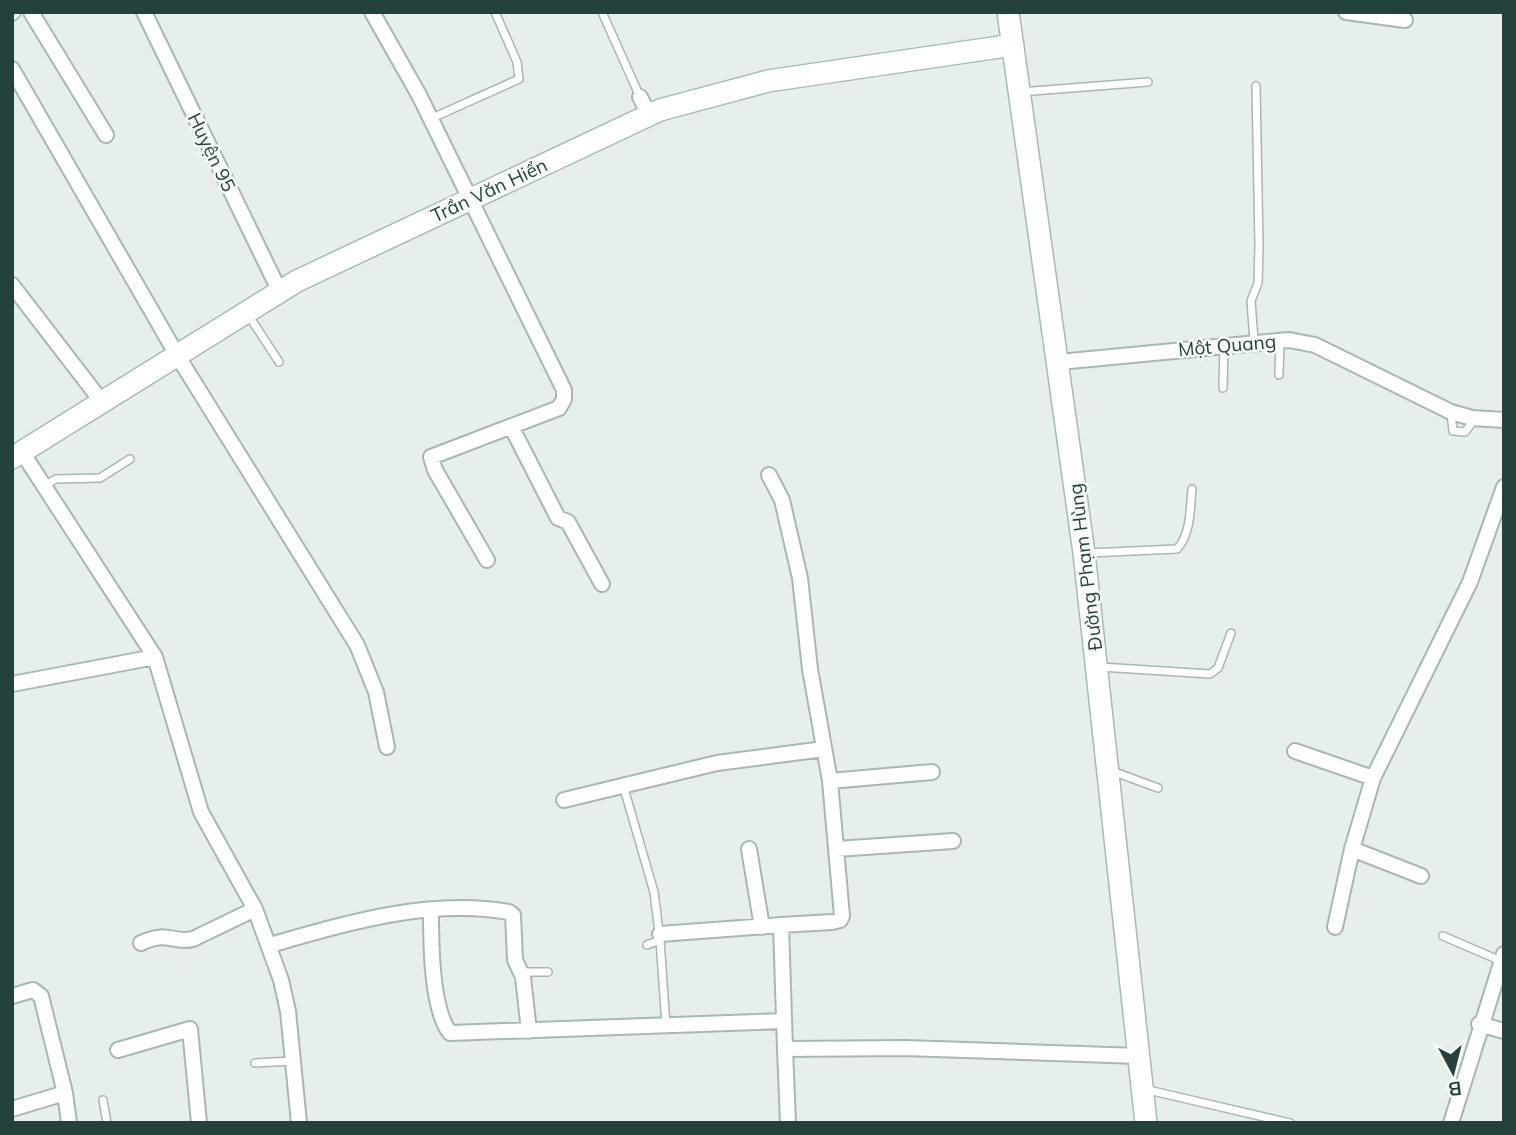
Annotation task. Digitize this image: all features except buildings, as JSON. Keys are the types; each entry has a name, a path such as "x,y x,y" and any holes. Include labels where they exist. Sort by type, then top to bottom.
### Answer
{"main road":[{"name":"Đường Phạm Hùng","path":"1008,12 1084,553 1146,1123"},
{"name":"Trần Văn Hiển","path":"17,452 94,392 170,343 247,312 465,192 644,105 877,63 1013,46"}],"street":[{"path":"31,12 106,135"},
{"name":"Huyện 95","path":"144,12 280,292"},
{"path":"372,12 430,118 564,390 565,399 559,408 512,428 434,455 430,460 487,560"},
{"path":"1346,12 1405,20"},
{"path":"12,69 170,343 356,645 376,692 387,747"},
{"path":"12,285 94,392"},
{"name":"Một Quang","path":"1059,362 1280,339 1315,345 1451,412 1475,418 1504,420"},
{"path":"512,428 557,515 568,522 602,584"},
{"path":"17,452 44,486 155,657 201,811 255,909 270,945 288,1011 299,1123"},
{"path":"660,937 840,920 830,781 810,669 797,559 782,500 769,475"},
{"path":"1335,927 1352,849 1373,778 1470,582 1504,487"},
{"path":"12,684 155,657"},
{"path":"564,800 717,764 824,749"},
{"path":"1295,751 1373,778"},
{"path":"830,781 932,772"},
{"path":"836,849 953,841"},
{"path":"749,849 762,927"},
{"path":"1352,849 1420,876"},
{"path":"141,943 168,935 189,940 255,909"},
{"path":"270,945 382,915 431,911 509,912 513,915 515,960 522,972 529,1031"},
{"path":"431,911 431,957 447,1030 457,1033 784,1021"},
{"path":"781,925 788,1123"},
{"path":"1451,1123 1479,1024 1499,983 1503,958"},
{"path":"12,996 33,990 39,993 65,1093 69,1123"},
{"path":"1479,1024 1504,1031"},
{"path":"118,1050 190,1029 199,1123"},
{"path":"785,1049 905,1048 1139,1056"},
{"path":"12,1109 65,1093"}],"lane":[{"path":"430,118 519,79 517,62 495,12"},
{"path":"602,12 644,105"},
{"path":"1019,92 1148,82"},
{"path":"1254,341 1251,301 1258,283 1259,246 1256,86"},
{"path":"247,312 279,362"},
{"path":"1279,374 1280,339"},
{"path":"1223,388 1224,344"},
{"path":"44,486 56,479 92,481 130,458"},
{"path":"1084,553 1177,549 1184,541 1187,530 1192,489"},
{"path":"1096,666 1210,674 1218,668 1231,633"},
{"path":"1108,769 1157,788"},
{"path":"623,784 654,892 666,1025"},
{"path":"1443,936 1503,958"},
{"path":"647,945 660,937"},
{"path":"522,972 548,972"},
{"path":"255,1062 293,1061"},
{"path":"1142,1088 1290,1123"},
{"path":"103,1100 107,1123"}]}
